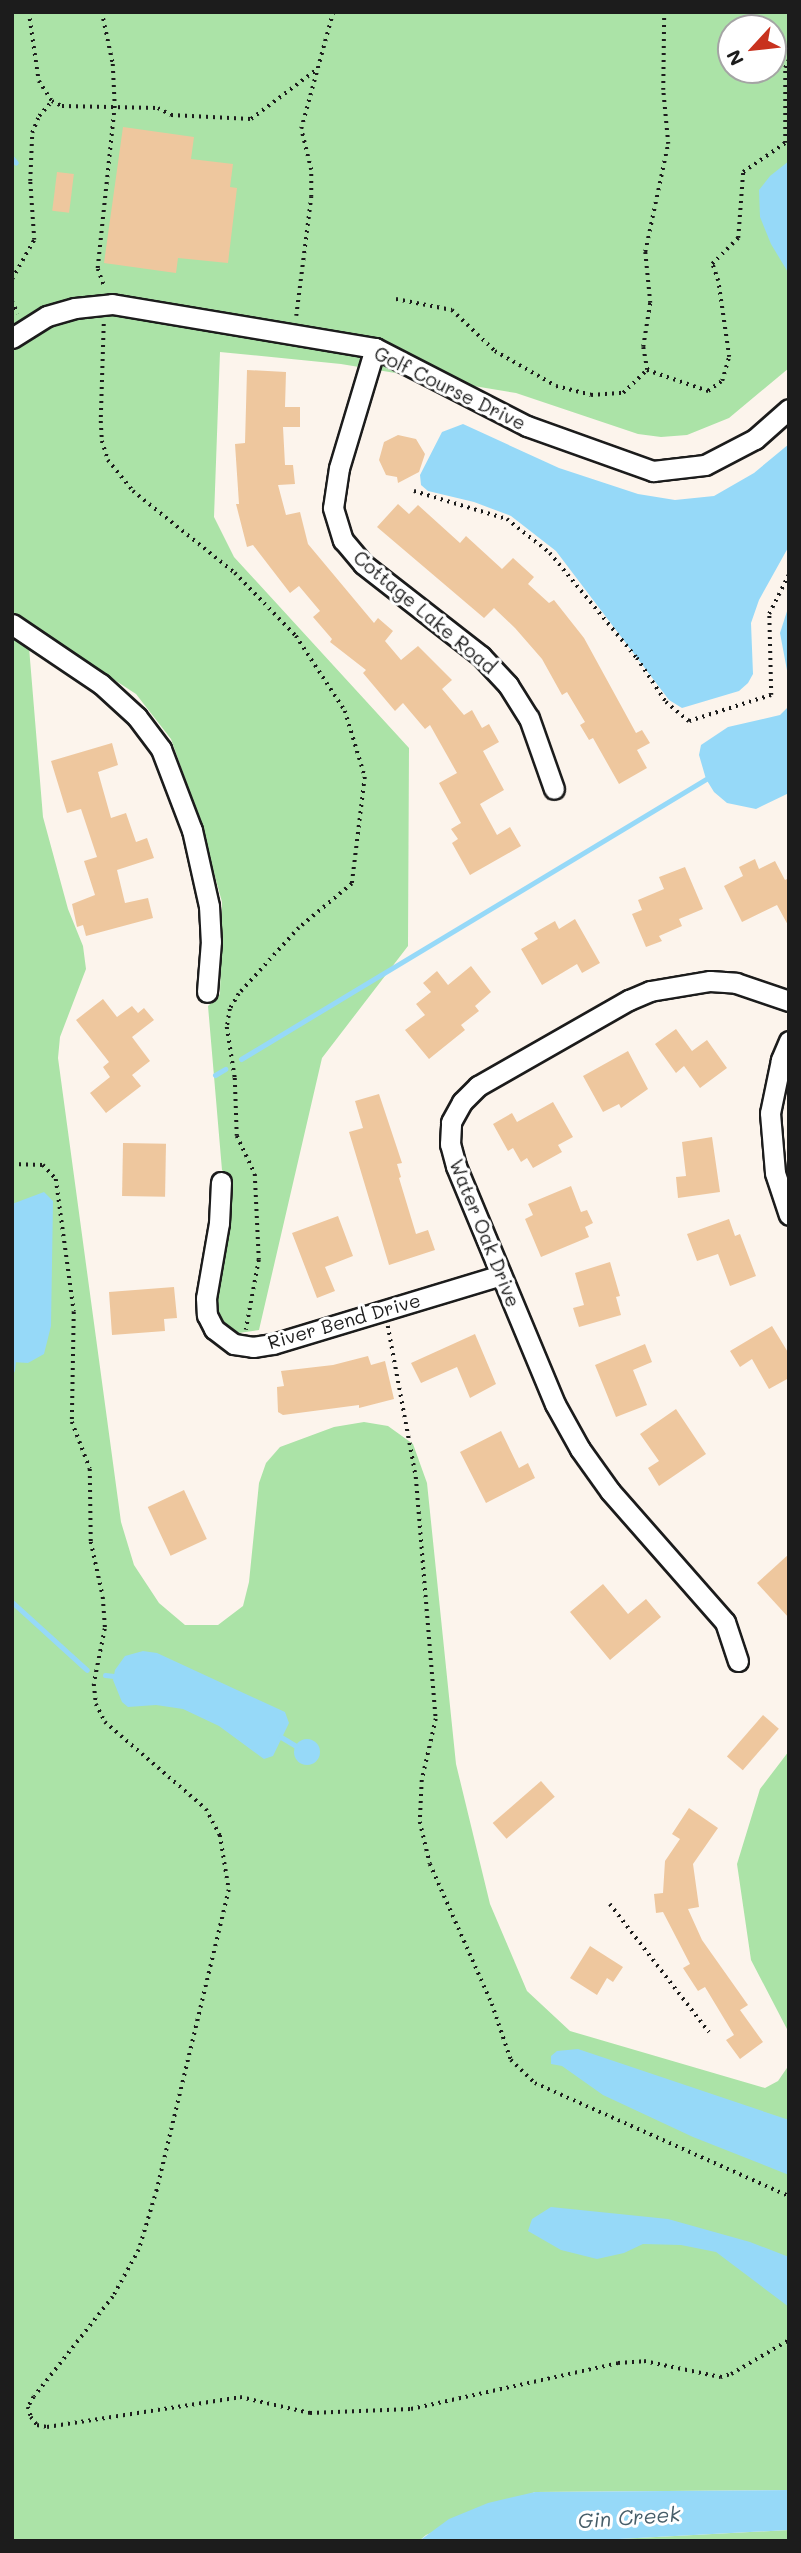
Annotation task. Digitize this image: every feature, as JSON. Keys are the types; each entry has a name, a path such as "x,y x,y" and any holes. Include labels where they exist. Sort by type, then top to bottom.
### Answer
{"street":[{"name":"Golf Course Drive","path":"12,338 47,316 75,308 104,305 375,348 527,426 653,471 705,466 755,439 789,409"},
{"name":"Cottage Lake Road","path":"375,348 339,468 333,508 343,540 363,564 481,656 508,685 529,718 554,789"},
{"path":"12,624 102,684 137,717 161,749 192,830 209,906 211,941 207,992"},
{"name":"Water Oak Drive","path":"738,1661 725,1622 610,1491 580,1449 555,1404 456,1166 450,1143 451,1122 462,1102 478,1086 629,1000 650,991 672,986 723,982 768,992 789,1001"},
{"path":"789,1041 781,1060 770,1113 775,1173 789,1215"},
{"name":"River Bend Drive","path":"221,1182 219,1223 206,1298 207,1315 219,1334 243,1345 273,1344 501,1275"}],"path":[{"path":"29,12 39,81 52,101 74,107 158,108 171,115 251,119 316,70"},
{"path":"103,12 113,64 115,106 98,269 104,287 101,421 102,441 108,460 132,491 236,573 296,636 345,712 365,777 352,884 299,928 239,994 230,1009 227,1027 235,1078 237,1136 256,1174 259,1259 243,1345"},
{"path":"294,335 311,197 311,170 301,130 333,12"},
{"path":"647,370 643,347 650,303 645,253 668,144 663,90 664,12"},
{"path":"647,370 708,391 722,381 729,357 718,281 712,264 738,238 743,172 785,143 785,68 789,59"},
{"path":"12,279 34,240 30,181 32,134 39,116 52,101"},
{"path":"396,299 452,310 495,351 556,386 591,395 623,393 647,370"},
{"path":"414,491 507,519 550,553 637,658 666,702 689,721 771,695 769,614 789,574"},
{"path":"12,1164 43,1165 56,1179 74,1311 72,1422 90,1468 91,1542 104,1608 105,1629 94,1684 96,1704 105,1722 206,1809 220,1835 229,1891 157,2190 139,2250 113,2297 34,2397 28,2407 31,2417 37,2425 47,2427 240,2397 310,2413 411,2409 631,2362 667,2364 720,2377 789,2340"},
{"path":"385,1310 416,1477 436,1719 422,1780 420,1822 430,1864 492,2004 511,2060 535,2083 789,2196"},
{"path":"610,1905 709,2032"}],"green space":[{"path":"12,12 789,12 789,368 729,418 687,435 661,437 638,434 516,393 341,364 220,352 214,517 234,557 409,748 408,946 322,1058 259,1330 239,1333 221,1322 217,1300 230,1227 233,1181 222,1170 208,1006 220,994 222,902 198,815 171,739 136,694 27,623 43,817 68,909 83,946 86,969 60,1037 58,1058 121,1522 134,1565 159,1603 185,1625 218,1625 243,1606 249,1582 259,1483 266,1463 280,1447 334,1427 364,1422 388,1426 413,1444 427,1483 456,1764 490,1904 527,1991 570,2031 765,2088 778,2081 789,2065 789,2490 535,2492 426,2535 419,2541 12,2541"},
{"path":"789,1751 789,2039 788,2031 751,1960 737,1864 760,1789"},
{"path":"789,2530 789,2541 581,2541"}],"water":[{"path":"789,161 789,274 771,244 760,217 759,190 770,176"},
{"path":"463,424 559,468 638,494 675,500 714,496 754,473 789,444 789,546 759,600 751,623 753,674 748,683 739,691 682,708 669,700 556,551 511,516 474,502 428,491 421,485 420,475 442,432"},
{"path":"789,605 789,681 780,633"},
{"path":"789,706 789,793 756,809 727,803 714,792 706,779 699,755 701,745 728,727 780,715"},
{"path":"44,1192 53,1201 51,1326 44,1354 28,1363 12,1362 12,1204"},
{"path":"143,1651 157,1653 285,1712 289,1723 273,1756 264,1759 219,1726 183,1709 156,1705 128,1707 122,1702 113,1680 115,1670 125,1656"},
{"path":"307,1739 316,1743 320,1752 316,1761 307,1765 298,1761 294,1752 298,1743"},
{"path":"578,2049 789,2120 789,2175 693,2137 603,2095 562,2066 551,2064 551,2056 557,2051"},
{"path":"551,2207 668,2219 750,2242 789,2257 789,2307 716,2252 681,2245 643,2244 624,2253 597,2259 561,2250 528,2231 532,2219"},
{"name":"Gin Creek","path":"789,2490 789,2530 581,2541 419,2541 449,2519 488,2503 535,2492"}],"building":[{"path":"123,127 194,137 191,159 233,164 230,187 237,188 228,263 178,258 176,273 104,263"},
{"path":"57,172 74,174 69,213 52,211"},
{"path":"247,370 286,372 285,407 300,407 300,427 283,427 285,465 293,465 295,484 278,485 286,515 300,512 308,544 374,623 378,618 393,631 385,641 401,660 418,646 452,680 442,689 464,715 472,710 482,728 489,724 499,742 483,751 504,790 480,804 497,835 510,827 521,846 470,875 452,843 458,839 451,829 461,823 439,783 457,773 430,725 425,729 403,703 395,711 363,673 366,670 330,642 332,639 313,617 320,611 299,586 290,593 253,545 247,547 236,504 239,504 235,444 245,443"},
{"path":"398,435 416,439 425,454 419,472 398,483 397,477 386,475 379,460 384,442"},
{"path":"398,504 409,514 418,505 460,543 466,536 502,569 513,558 534,577 528,584 549,603 554,600 584,638 636,733 642,730 650,743 637,750 647,768 619,784 593,738 589,740 580,725 585,722 567,692 562,695 542,659 515,628 494,608 484,618 377,527"},
{"path":"112,743 118,765 98,772 111,818 126,813 136,842 147,838 154,858 117,870 125,903 148,898 153,918 86,936 83,925 77,927 72,904 95,895 84,861 97,857 81,809 67,813 51,761"},
{"path":"755,859 759,869 775,861 785,880 789,878 789,927 777,905 742,922 724,886 743,876 739,867"},
{"path":"685,867 703,909 679,919 682,926 659,936 662,941 646,947 632,914 642,910 638,900 664,889 659,877"},
{"path":"575,919 600,963 582,973 577,964 542,985 521,949 538,939 534,933 555,921 559,929"},
{"path":"471,966 491,992 475,1006 479,1011 461,1025 465,1030 429,1059 405,1030 425,1015 416,1004 431,992 423,983 437,971 448,985"},
{"path":"103,999 117,1017 132,1006 138,1013 144,1008 154,1020 132,1037 150,1061 132,1075 141,1086 106,1113 90,1093 110,1077 103,1067 109,1062 76,1020"},
{"path":"676,1029 692,1051 707,1040 727,1068 700,1088 684,1066 676,1073 655,1044"},
{"path":"628,1051 648,1089 621,1108 619,1104 603,1112 583,1076"},
{"path":"379,1094 402,1163 397,1164 401,1177 399,1178 416,1234 428,1230 435,1250 389,1265 349,1132 363,1128 355,1101"},
{"path":"553,1102 573,1137 558,1145 562,1152 533,1168 527,1158 521,1162 513,1148 508,1151 493,1124 512,1113 517,1122"},
{"path":"712,1137 720,1192 678,1198 676,1177 686,1176 682,1142"},
{"path":"123,1143 166,1144 165,1197 122,1196"},
{"path":"571,1186 581,1212 587,1210 593,1223 585,1227 589,1237 541,1257 525,1219 533,1215 528,1204"},
{"path":"338,1216 353,1256 325,1267 335,1291 317,1298 292,1233"},
{"path":"729,1219 735,1236 740,1234 756,1276 730,1286 718,1254 697,1261 687,1234"},
{"path":"610,1262 620,1296 616,1297 621,1315 579,1327 573,1308 584,1305 575,1273"},
{"path":"174,1287 177,1318 164,1319 165,1331 112,1335 109,1292"},
{"path":"772,1326 789,1354 789,1378 769,1389 752,1359 740,1367 730,1351"},
{"path":"475,1334 496,1384 470,1398 457,1367 421,1383 411,1363"},
{"path":"645,1344 652,1362 633,1370 647,1405 616,1417 595,1365"},
{"path":"368,1356 371,1365 385,1361 394,1399 359,1408 359,1405 283,1415 278,1412 277,1387 284,1386 281,1371 333,1365"},
{"path":"676,1409 706,1454 659,1486 648,1468 659,1461 640,1434"},
{"path":"501,1431 519,1468 528,1463 535,1478 486,1503 460,1452"},
{"path":"184,1490 207,1539 171,1556 148,1507"},
{"path":"789,1554 789,1618 757,1583"},
{"path":"603,1584 628,1614 646,1599 661,1617 610,1660 570,1612"},
{"path":"763,1715 779,1729 743,1770 727,1757"},
{"path":"541,1781 555,1797 506,1839 493,1823"},
{"path":"689,1808 718,1828 693,1864 699,1907 688,1909 702,1940 748,2005 740,2010 763,2042 740,2059 726,2040 734,2035 705,1987 698,1991 683,1968 690,1964 663,1912 656,1913 654,1894 663,1893 665,1861 680,1839 672,1834"},
{"path":"590,1946 623,1967 613,1982 607,1978 597,1995 570,1978"}],"waterway":[{"path":"12,158 16,163"},
{"path":"241,1059 706,779"},
{"path":"215,1075 225,1069"},
{"path":"12,1370 13,1362"},
{"path":"12,1602 87,1670"},
{"path":"105,1675 114,1676"},
{"path":"281,1737 296,1746"}]}
